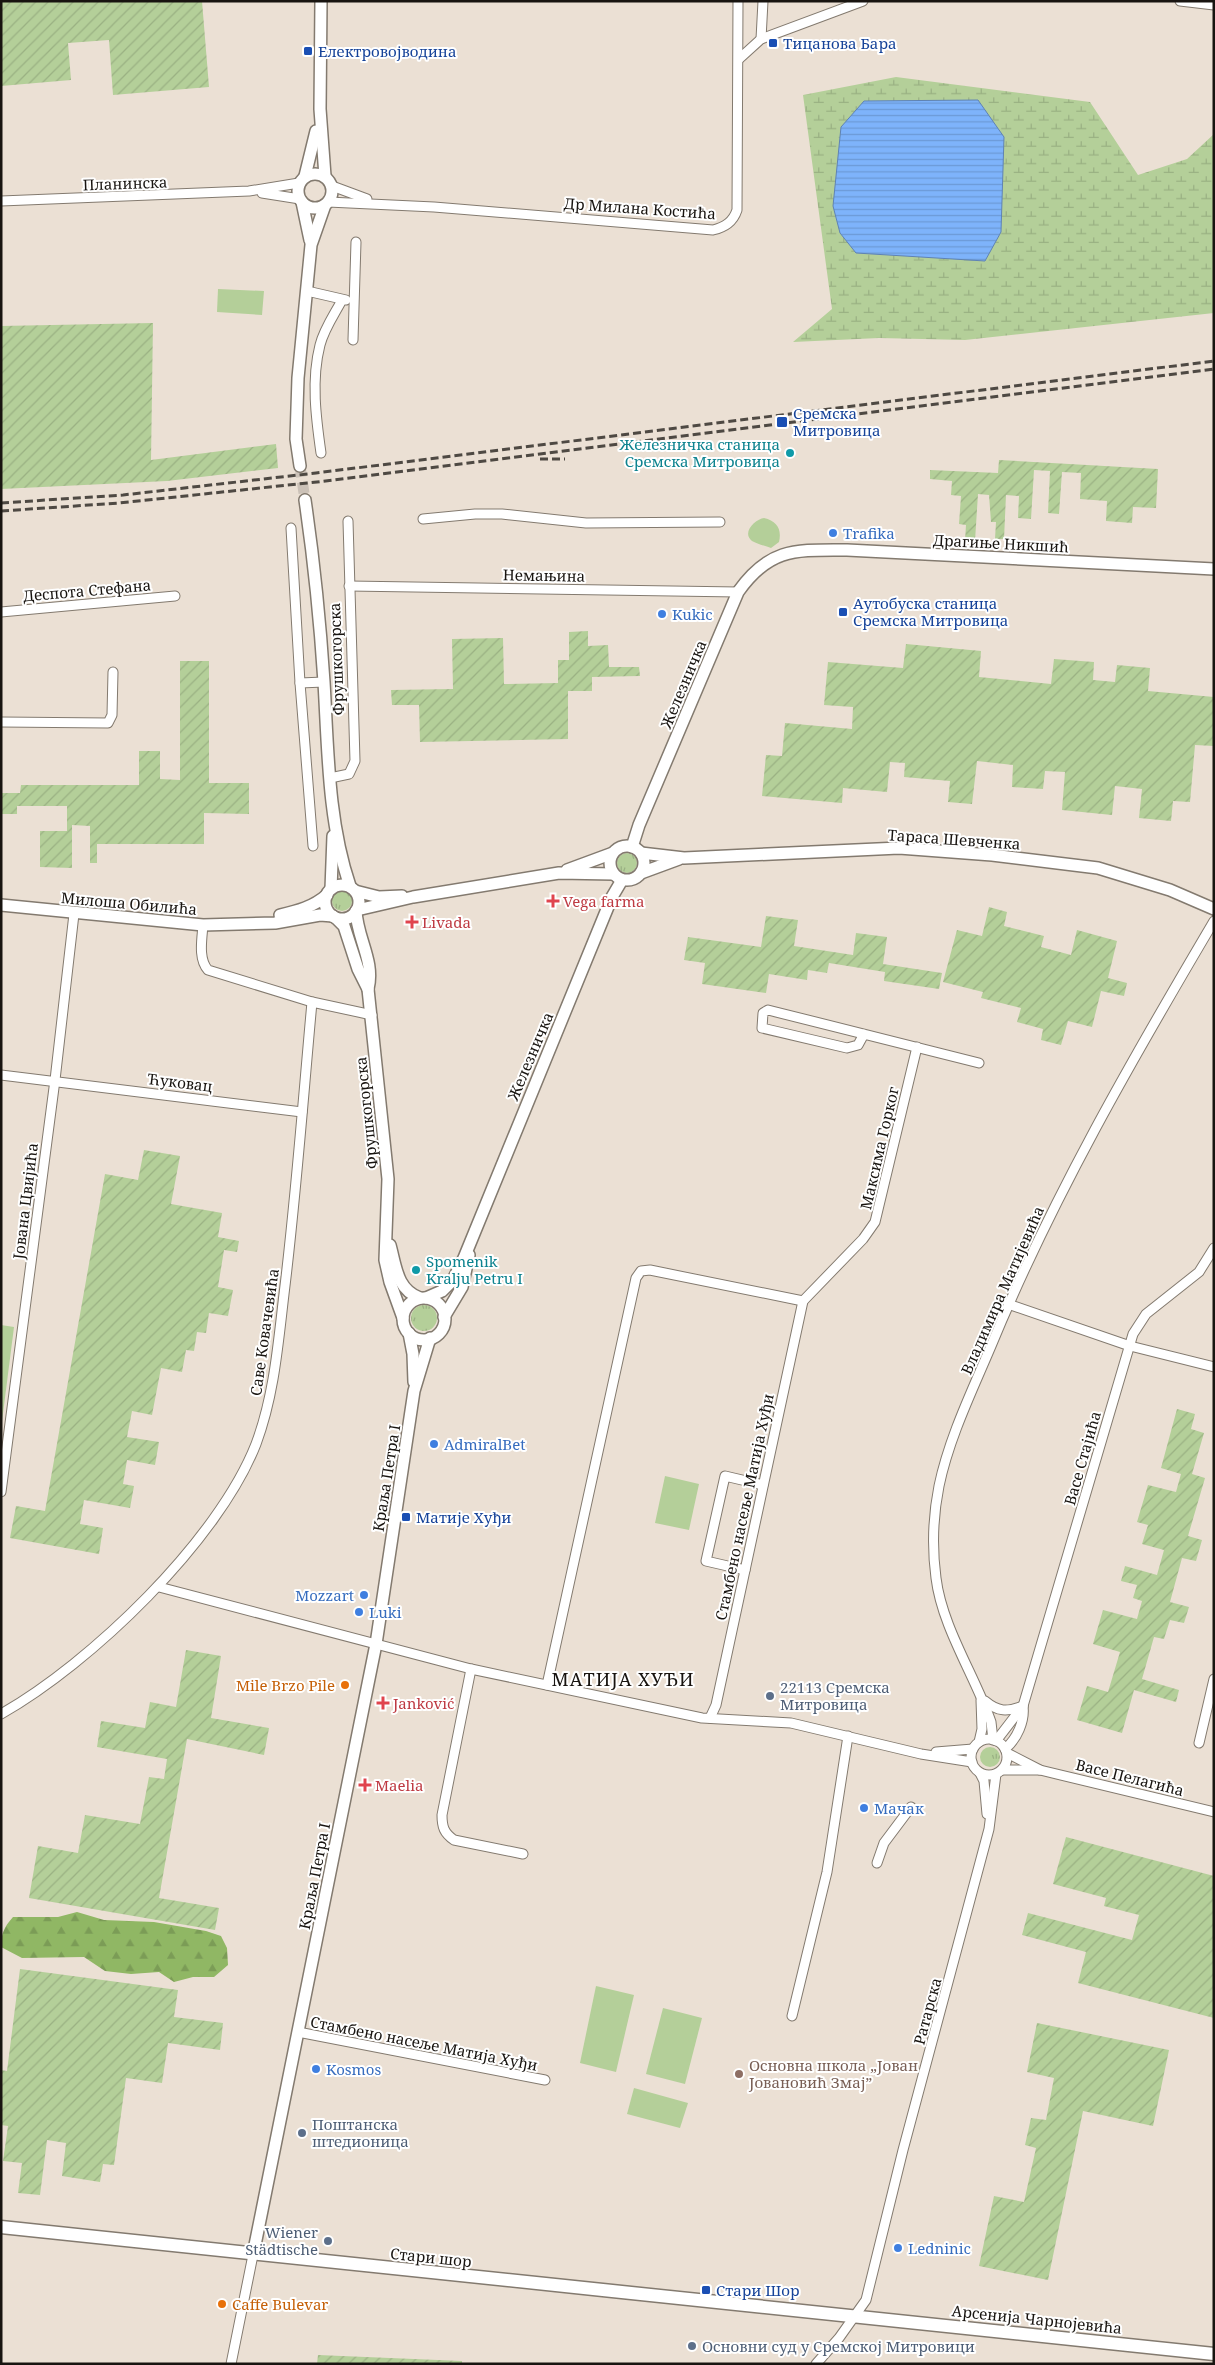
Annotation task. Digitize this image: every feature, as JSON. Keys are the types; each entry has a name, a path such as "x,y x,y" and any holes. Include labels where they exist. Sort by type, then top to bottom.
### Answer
{"main road":[{"name":"Стари шор","path":"1,2227 253,2255 857,2314"},
{"name":"Арсенија Чарнојевића","path":"857,2314 976,2330 1214,2354"}],"street":[{"path":"300,466 296,404 311,245 332,194 332,186 325,176 320,109 321,1"},
{"name":"Др Милана Костића","path":"327,203 384,204 713,230 722,228 734,218 737,210 738,1"},
{"path":"761,39 763,1"},
{"path":"739,59 761,39 863,1"},
{"path":"1180,1 1214,5"},
{"path":"311,245 298,191 320,109"},
{"path":"302,180 313,173 325,176"},
{"name":"Планинска","path":"1,202 249,191 302,180"},
{"name":"Др Милана Костића","path":"332,186 355,196 384,204"},
{"name":"Планинска","path":"249,191 301,201"},
{"path":"301,201 313,208 327,203"},
{"path":"353,340 356,242"},
{"path":"307,291 353,301"},
{"path":"321,453 315,413 320,346 324,332 342,300"},
{"name":"Фрушкогорска","path":"305,500 316,572 330,778 342,861 353,888"},
{"path":"423,519 475,514 502,514 586,523 720,522"},
{"name":"Фрушкогорска","path":"330,778 350,774 355,761 348,521"},
{"path":"291,528 300,683 313,846"},
{"name":"Драгиње Никшић","path":"787,552 848,550 1214,569"},
{"name":"Железничка","path":"636,850 639,825 738,592 760,565 787,552"},
{"name":"Немањина","path":"349,586 738,592"},
{"name":"Деспота Стефана","path":"1,612 175,596"},
{"path":"1,722 108,723 112,715 113,672"},
{"name":"Фрушкогорска","path":"300,683 324,682"},
{"name":"Фрушкогорска","path":"329,892 334,809"},
{"path":"413,897 379,897 340,885 329,892 327,908 335,917 346,918 357,910 413,897 559,873 613,853 621,847 636,850 644,863 641,874 632,880 617,877 559,873"},
{"name":"Тараса Шевченка","path":"636,850 684,858 899,848 992,855 1098,868 1170,890 1214,908"},
{"path":"613,853 610,863 617,877"},
{"name":"Тараса Шевченка","path":"641,874 684,858"},
{"name":"Железничка","path":"423,1298 442,1291 453,1280 470,1246 508,1147 612,897 617,877"},
{"path":"353,888 359,900 357,910"},
{"name":"Милоша Обилића","path":"255,922 303,909 317,903 329,892"},
{"name":"Милоша Обилића","path":"1,906 203,925 255,922 275,923 320,915 335,917"},
{"name":"Фрушкогорска","path":"357,910 356,922 367,952 370,978 368,989"},
{"name":"Јована Цвијића","path":"1,1492 55,1080 74,914"},
{"name":"Фрушкогорска","path":"335,917 344,926 358,969 368,989 388,1179 387,1271 403,1318"},
{"name":"Владимира Матијевића","path":"995,1740 992,1722 945,1614 936,1580 935,1516 939,1486 966,1406 1008,1304 1053,1211 1113,1097 1214,921"},
{"path":"203,925 202,955 204,966 208,970 312,1002 372,1015"},
{"name":"Саве Ковачевића","path":"1,1714 75,1662 159,1587 206,1528 234,1486 255,1445 269,1404 295,1206 312,1002"},
{"path":"864,1034 858,1045 847,1048 762,1028 761,1020 763,1013 768,1010 917,1047 980,1063"},
{"name":"Максима Горког","path":"802,1301 863,1239 875,1222 917,1047"},
{"name":"Ћуковац","path":"1,1075 55,1080 302,1112"},
{"name":"Фрушкогорска","path":"387,1234 399,1280 406,1291 423,1298"},
{"name":"Железничка","path":"444,1317 462,1287 468,1268 470,1246"},
{"name":"Васе Стајића","path":"1006,1751 1012,1743 1023,1718 1023,1706 1138,1323 1163,1299 1193,1278 1214,1248"},
{"path":"548,1685 636,1278 640,1272 650,1270 802,1301"},
{"path":"423,1298 440,1306 444,1317 442,1328 430,1338 419,1339 409,1333 403,1318 406,1307 423,1298"},
{"name":"Стамбено насеље Матија Хуђи","path":"710,1718 716,1705 802,1301"},
{"path":"1008,1304 1130,1346 1214,1366"},
{"name":"Краља Петра I","path":"409,1333 413,1354 414,1391"},
{"name":"Краља Петра I","path":"231,2364 376,1644 414,1391 430,1338"},
{"path":"745,1570 706,1561 725,1476 763,1485"},
{"path":"159,1587 471,1669 548,1685 710,1718 791,1723 921,1754 972,1762 980,1773 999,1772 1006,1762 1006,1751 995,1740 921,1754"},
{"path":"471,1669 442,1815 442,1825 446,1834 454,1840 523,1854"},
{"path":"1199,1744 1214,1679"},
{"path":"981,1697 993,1708 1001,1711 1009,1711 1023,1706"},
{"name":"Владимира Матијевића","path":"976,1745 982,1729 981,1697"},
{"name":"Васе Стајића","path":"995,1740 1023,1706"},
{"path":"792,2016 827,1872 848,1736"},
{"path":"972,1762 976,1745"},
{"name":"Васе Пелагића","path":"1006,1751 1040,1770 1214,1812"},
{"name":"Васе Пелагића","path":"999,1772 1040,1770"},
{"name":"Ратарска","path":"816,2364 857,2314 866,2300 875,2270 903,2150 989,1829 999,1772"},
{"name":"Ратарска","path":"980,1773 984,1781 989,1829"},
{"path":"877,1863 884,1843 911,1807"},
{"name":"Стамбено насеље Матија Хуђи","path":"298,2032 545,2080"}],"green space":[{"path":"1,1 202,1 209,87 113,95 109,40 68,43 71,80 1,86"},
{"path":"896,77 1090,102 1138,175 1187,159 1214,134 1214,313 965,340 879,338 793,342 832,309 803,95"},
{"path":"218,289 264,291 262,315 217,312"},
{"path":"153,323 151,460 276,444 278,468 167,481 1,489 1,326"},
{"path":"999,460 1158,469 1156,508 1133,507 1132,523 1106,521 1107,501 1080,499 1081,473 1062,472 1059,514 1048,513 1050,471 1034,470 1031,519 1018,518 1019,496 1006,495 1004,539 995,539 996,522 991,522 989,495 978,494 975,541 965,541 966,525 959,524 961,496 951,495 952,481 930,479 930,470 998,473"},
{"path":"764,518 775,523 780,533 779,542 771,548 752,541 748,534 754,523"},
{"path":"588,631 588,646 608,645 609,667 639,667 640,676 592,677 592,691 568,691 568,739 420,742 419,705 392,705 391,690 453,689 452,639 503,638 504,684 558,683 558,660 569,660 569,632"},
{"path":"906,644 981,651 979,677 1051,684 1054,659 1094,662 1093,680 1115,682 1117,665 1150,668 1148,691 1214,697 1214,746 1195,745 1190,802 1173,801 1171,821 1139,818 1142,789 1115,786 1112,815 1062,810 1065,772 1045,771 1043,789 1012,787 1013,765 977,761 972,804 948,802 950,781 904,777 905,763 890,762 887,792 843,788 842,803 762,796 766,755 782,756 785,723 852,729 853,707 824,705 828,662 903,668"},
{"path":"180,661 209,661 209,783 249,783 249,814 204,813 204,844 97,844 97,863 90,863 90,826 72,825 72,868 40,867 40,831 67,831 67,806 17,806 17,814 1,814 1,793 20,793 21,785 139,785 139,751 160,751 160,779 180,780"},
{"path":"623,853 631,853 637,859 637,867 631,873 623,873 617,867 617,859"},
{"path":"338,891 346,891 352,897 352,905 346,911 338,911 332,905 332,897"},
{"path":"989,907 1007,912 1004,926 1044,936 1041,947 1071,955 1077,930 1117,941 1108,978 1127,983 1124,996 1101,991 1092,1027 1068,1021 1061,1045 1041,1040 1043,1029 1017,1022 1021,1008 981,998 983,992 943,982 957,930 982,936"},
{"path":"766,916 798,920 794,946 853,955 856,933 887,937 883,964 942,973 939,989 884,981 885,972 829,963 827,973 808,970 807,980 769,974 766,993 702,984 705,963 684,960 688,937 761,947"},
{"path":"144,1150 180,1156 171,1204 222,1213 218,1237 239,1241 237,1252 224,1250 218,1287 233,1290 228,1316 209,1313 206,1333 197,1332 194,1351 186,1350 182,1372 161,1368 152,1415 132,1411 127,1437 159,1442 155,1465 127,1460 123,1484 134,1486 130,1508 84,1500 80,1524 103,1528 99,1554 10,1538 16,1506 45,1511 105,1174 138,1180"},
{"path":"424,1305 433,1309 437,1318 433,1327 424,1331 415,1327 411,1318 415,1309"},
{"path":"1,1325 14,1327 1,1429"},
{"path":"1177,1409 1195,1414 1191,1429 1204,1433 1192,1474 1205,1478 1188,1536 1202,1540 1196,1561 1182,1558 1170,1602 1189,1607 1184,1623 1170,1620 1164,1639 1154,1637 1142,1679 1179,1690 1176,1702 1134,1690 1122,1733 1077,1720 1087,1686 1108,1692 1120,1652 1093,1644 1103,1610 1137,1619 1142,1601 1133,1598 1137,1585 1121,1581 1125,1566 1157,1575 1164,1550 1142,1544 1148,1525 1137,1522 1148,1485 1176,1492 1181,1474 1161,1468"},
{"path":"665,1476 699,1484 689,1530 655,1523"},
{"path":"186,1650 221,1656 211,1718 269,1728 264,1755 187,1739 159,1898 219,1908 215,1930 29,1898 38,1846 78,1853 85,1815 140,1824 149,1777 164,1779 167,1759 97,1747 101,1721 145,1728 150,1702 176,1707"},
{"path":"990,1747 997,1750 1000,1757 997,1764 990,1767 983,1764 980,1757 983,1750"},
{"path":"1066,1837 1214,1876 1214,2018 1078,1983 1086,1952 1022,1935 1028,1913 1132,1940 1139,1915 1104,1906 1106,1898 1053,1884"},
{"path":"77,1912 104,1920 154,1922 206,1931 221,1936 227,1948 228,1965 214,1977 193,1977 174,1982 159,1972 131,1974 105,1971 84,1957 22,1958 1,1947 4,1931 13,1917 58,1917"},
{"path":"20,1969 178,1990 174,2017 223,2023 220,2050 168,2043 162,2083 126,2078 114,2165 103,2164 100,2182 62,2176 66,2143 47,2140 40,2195 18,2193 22,2163 3,2161 8,2126 1,2125 1,2070 7,2071"},
{"path":"596,1986 634,1995 616,2072 580,2063"},
{"path":"663,2008 702,2018 685,2084 646,2074"},
{"path":"1037,2023 1169,2050 1153,2126 1083,2111 1048,2280 979,2266 994,2196 1024,2202 1036,2148 1025,2145 1031,2118 1046,2120 1054,2078 1027,2072"},
{"path":"634,2088 688,2103 680,2128 627,2114"},
{"path":"318,2355 462,2361 462,2364 317,2364"}],"water":[{"path":"978,100 1004,137 1001,232 985,261 856,253 840,233 833,206 841,127 864,101"}],"tunnel":[{"path":"300,466 305,500"}],"railway":[{"path":"1,503 123,495 316,473 1214,361"},
{"path":"1,511 119,503 317,482 1214,369"},
{"path":"540,459 565,459"}],"place":[{"name":"Тицанова Бара","path":"773,43"},
{"name":"Електровојводина","path":"308,51"},
{"name":"Сремска Митровица","path":"782,422"},
{"name":"Железничка станица Сремска Митровица","path":"790,453"},
{"name":"Trafika","path":"833,533"},
{"name":"Аутобуска станица Сремска Митровица","path":"843,612"},
{"name":"Kukic","path":"662,614"},
{"name":"Vega farma","path":"553,901"},
{"name":"Livada","path":"412,922"},
{"name":"Spomenik Kralju Petru I","path":"416,1270"},
{"name":"AdmiralBet","path":"434,1444"},
{"name":"Матије Хуђи","path":"406,1517"},
{"name":"Mozzart","path":"364,1595"},
{"name":"Luki","path":"359,1612"},
{"name":"Mile Brzo Pile","path":"345,1685"},
{"name":"22113 Сремска Митровица","path":"770,1696"},
{"name":"Janković","path":"383,1703"},
{"name":"Maelia","path":"365,1785"},
{"name":"Мачак","path":"864,1808"},
{"name":"Kosmos","path":"316,2069"},
{"name":"Основна школа „Јован Јовановић Змај”","path":"739,2074"},
{"name":"Поштанска штедионица","path":"302,2133"},
{"name":"Wiener Städtische","path":"328,2241"},
{"name":"Ledninic","path":"898,2248"},
{"name":"Стари Шор","path":"706,2290"},
{"name":"Caffe Bulevar","path":"222,2304"},
{"name":"Основни суд у Сремској Митровици","path":"692,2346"}],"district":[{"name":"МАТИЈА ХУЂИ","path":"623,1679"}]}
